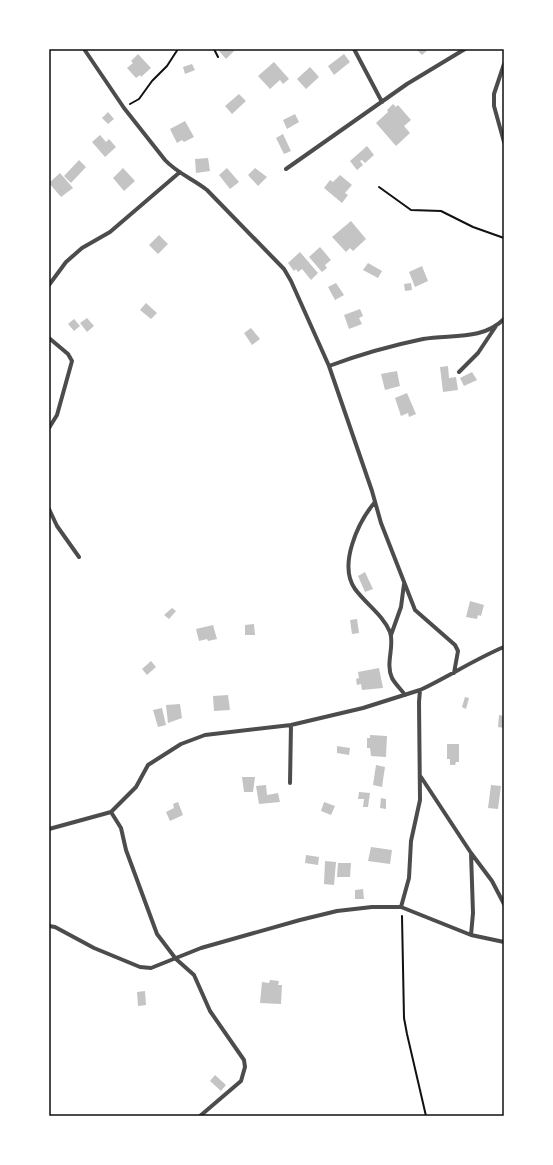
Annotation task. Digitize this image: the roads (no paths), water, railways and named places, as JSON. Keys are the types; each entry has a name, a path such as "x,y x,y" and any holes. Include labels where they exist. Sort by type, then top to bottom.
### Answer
{"street":[{"path":"84,49 124,108 165,160 180,172 194,179 207,190 284,269 292,280 329,366 381,524 388,538 404,583 418,613 455,645 458,651 454,673"},
{"path":"354,49 382,102"},
{"path":"286,169 435,66 465,49"},
{"path":"504,64 494,94 494,106 504,142"},
{"path":"49,286 66,262 82,248 110,232 180,172"},
{"path":"459,372 478,353 497,325 504,319"},
{"path":"329,366 369,351 425,339 479,333 497,325"},
{"path":"49,338 68,354 72,361 57,415 49,428"},
{"path":"375,502 364,514 357,531 348,567 349,577 354,588 382,620 391,635"},
{"path":"49,509 57,526 79,557"},
{"path":"404,583 401,606 391,635 389,659 392,677 405,695"},
{"path":"49,829 111,812 136,787 148,764 181,744 205,735 291,724 363,708 420,690 487,654 504,647"},
{"path":"401,907 409,878 409,851 420,800 420,690"},
{"path":"290,783 291,724"},
{"path":"421,777 471,853 492,881 504,904"},
{"path":"111,812 121,828 126,850 157,934 176,959 194,975 210,1011 244,1060 245,1067 242,1081 200,1116"},
{"path":"471,853 473,913 471,935"},
{"path":"49,926 55,927 94,948 140,968 151,968 201,948 337,911 372,906 401,907 471,935 504,942"}]}
